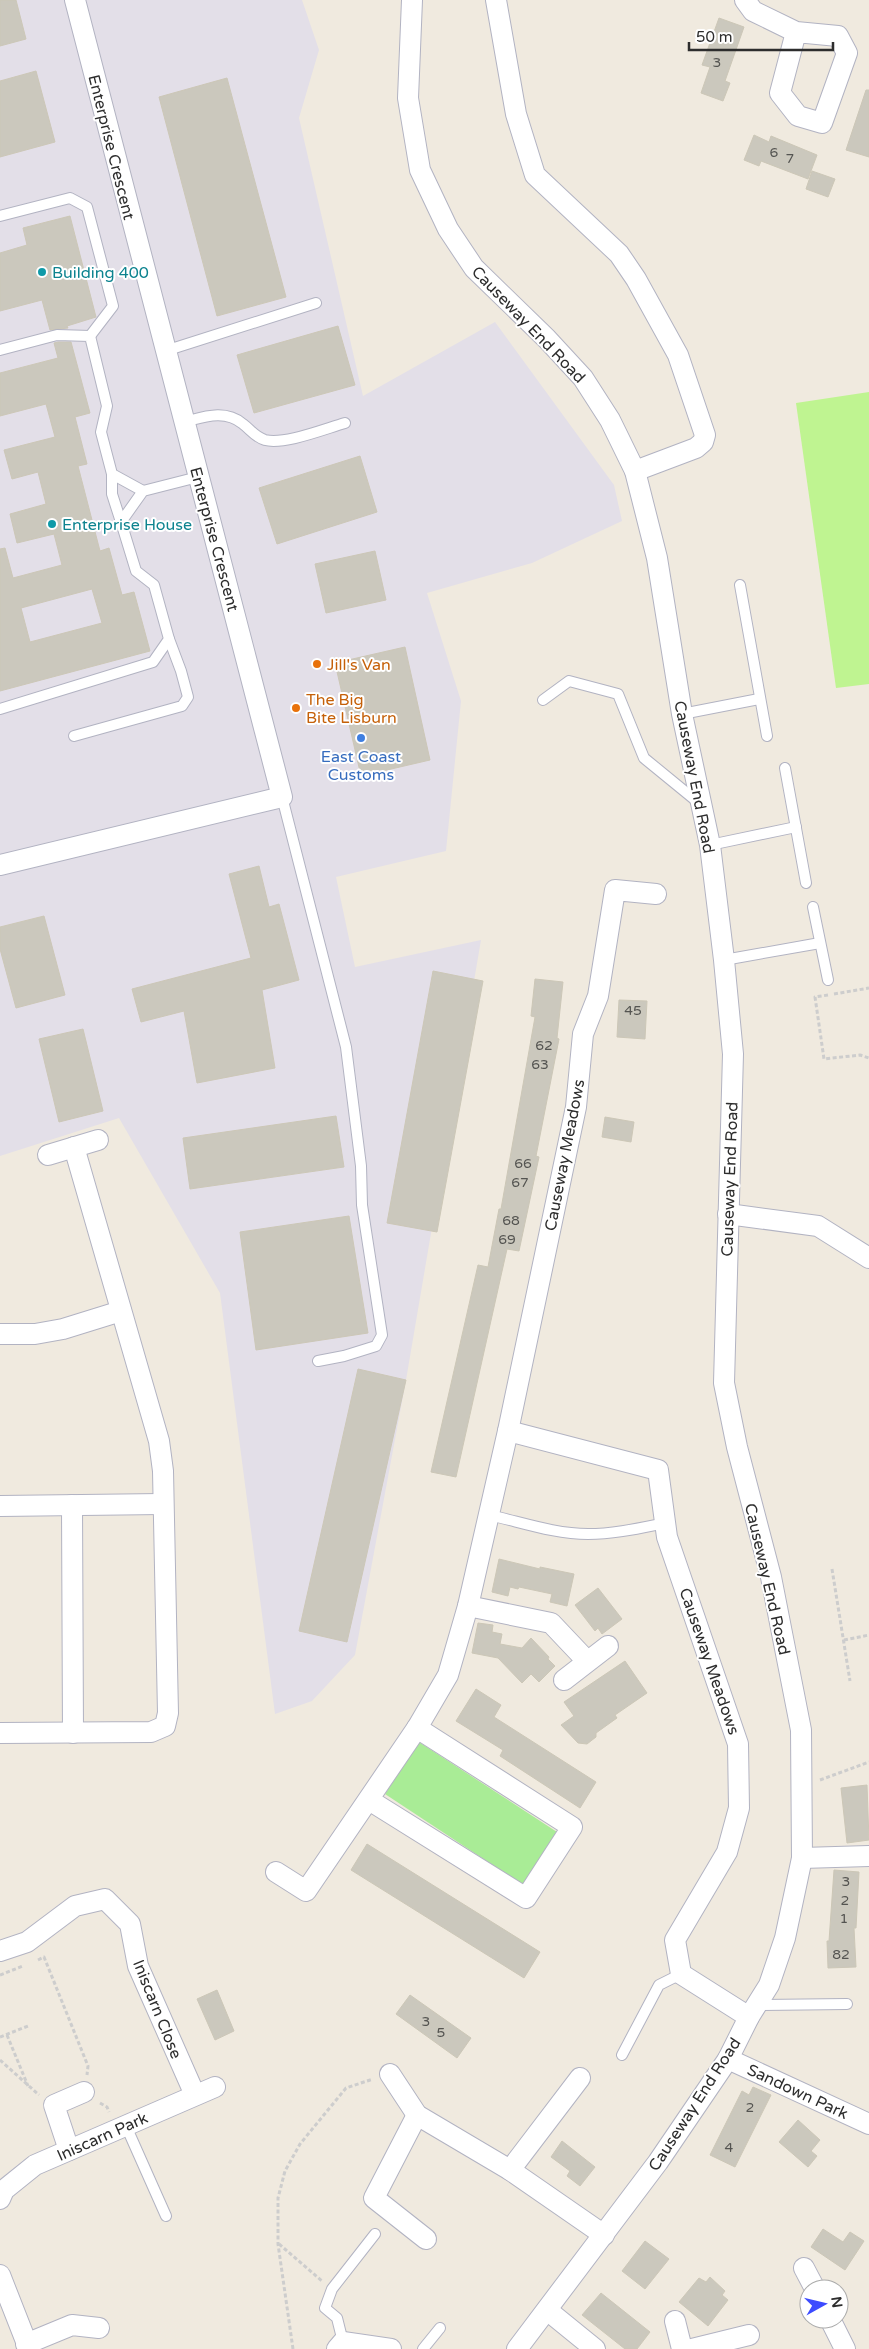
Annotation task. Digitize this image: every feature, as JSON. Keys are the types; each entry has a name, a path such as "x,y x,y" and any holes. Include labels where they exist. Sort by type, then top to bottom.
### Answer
{"street":[{"name":"Enterprise Crescent","path":"75,0 282,797"},
{"name":"Causeway End Road","path":"412,0 408,98 420,170 442,216 474,268 548,339 583,378 610,420 635,471 657,558 682,714 710,845 733,1054 724,1383 737,1447 771,1577 799,1721 802,1787 802,1858 785,1938 769,1985 752,2011 728,2058 658,2162 517,2349"},
{"path":"496,0 516,114 535,174 619,254 636,280 678,355 705,435 703,442 696,448 635,471"},
{"path":"745,0 753,10 796,32 838,36 847,53 822,123 798,116 780,93 796,32"},
{"path":"0,865 282,797"},
{"name":"Causeway Meadows","path":"276,1872 306,1891 417,1728 448,1674 468,1606 508,1431 576,1107 583,1034 598,996 615,890 656,894"},
{"path":"48,1154 98,1140"},
{"path":"0,1733 151,1732 165,1726 168,1713 162,1504 163,1471 159,1442 74,1148"},
{"path":"728,1214 818,1226 869,1258"},
{"path":"0,1334 34,1334 63,1329 121,1311"},
{"name":"Causeway Meadows","path":"508,1431 658,1470 667,1537 738,1744 739,1808 727,1852 675,1940 681,1974"},
{"path":"0,1506 162,1504"},
{"path":"72,1505 73,1732"},
{"path":"468,1606 551,1623 587,1661"},
{"path":"564,1680 608,1646"},
{"path":"369,1800 526,1898 572,1828 417,1728"},
{"path":"802,1858 869,1856"},
{"name":"Iniscarn Close","path":"0,1950 27,1942 75,1906 105,1899 130,1924 138,1966 171,2045 195,2095"},
{"path":"681,1974 752,2011"},
{"name":"Sandown Park","path":"728,2058 869,2124"},
{"path":"390,2074 417,2116 510,2170 604,2235"},
{"path":"510,2170 580,2078"},
{"name":"Iniscarn Park","path":"0,2199 4,2190 35,2165 215,2087"},
{"path":"69,2150 54,2105 84,2092"},
{"path":"417,2116 374,2198 426,2240"},
{"path":"804,2268 810,2279"},
{"path":"0,2275 27,2347 72,2325 99,2328"},
{"path":"547,2310 596,2349"},
{"path":"675,2321 682,2349"},
{"path":"835,2329 845,2349"},
{"path":"692,2349 749,2335"},
{"path":"340,2346 391,2349"}],"lane":[{"path":"0,216 70,198 87,207 113,306 90,336"},
{"path":"165,351 316,303"},
{"path":"0,350 57,335 90,336"},
{"path":"74,736 182,706 188,698 154,585 136,571 112,494 112,474 101,432 107,406 90,336"},
{"path":"184,422 221,414 243,423 254,435 266,440 282,440 344,423"},
{"path":"112,474 143,491"},
{"path":"121,522 143,491 198,476"},
{"path":"740,585 767,736"},
{"path":"0,709 153,662 169,639"},
{"path":"543,700 569,680 618,694 644,758 702,805"},
{"path":"682,714 759,699"},
{"path":"785,768 806,883"},
{"path":"282,797 346,1047 361,1166 362,1205 382,1335 376,1346 344,1356 318,1360"},
{"path":"710,845 796,826"},
{"path":"813,907 828,980"},
{"path":"724,960 820,943"},
{"path":"489,1515 553,1529 588,1534 631,1530 665,1523"},
{"path":"622,2055 659,1985 681,1974"},
{"path":"752,2011 846,2004"},
{"path":"121,2128 166,2216"},
{"path":"340,2346 337,2318 325,2308 332,2289 375,2234"},
{"path":"423,2349 440,2328"}],"path":[{"path":"869,988 815,997 824,1059 860,1055 869,1058"},
{"path":"832,1569 850,1681"},
{"path":"844,1640 869,1635"},
{"path":"802,1787 869,1762"},
{"path":"36,1961 44,1957 88,2066 84,2092 107,2107 121,2128"},
{"path":"0,1975 27,1964"},
{"path":"0,2037 28,2026"},
{"path":"7,2035 30,2088"},
{"path":"0,2060 30,2088 54,2105"},
{"path":"292,2349 292,2332 278,2244 278,2198 285,2171 300,2144 346,2088 390,2074"},
{"path":"278,2244 332,2289"}],"shaded area":[{"path":"0,0 302,0 319,50 299,118 363,396 495,322 614,485 622,521 532,563 427,593 461,701 446,851 336,877 355,967 481,940 406,1380 355,1655 312,1701 275,1714 220,1293 119,1118 0,1156"}],"green space":[{"path":"869,392 869,684 836,688 796,403"},
{"path":"419,1742 557,1832 523,1885 385,1794"}],"building":[{"path":"0,0 16,0 26,39 0,46"},
{"path":"719,18 744,27 725,81 730,83 723,101 701,93 710,67 702,65"},
{"path":"36,71 55,142 0,157 0,81"},
{"path":"227,78 286,297 217,316 159,97"},
{"path":"866,90 869,90 869,157 846,150"},
{"path":"754,135 769,142 771,136 817,155 808,179 761,161 759,166 744,160"},
{"path":"812,171 835,179 828,197 806,189"},
{"name":"Building 400","path":"70,216 96,317 67,326 68,328 50,330 42,300 0,311 0,253 27,245 23,228"},
{"path":"338,326 355,385 254,413 237,355"},
{"path":"71,342 90,413 75,417 87,464 78,466 100,551 109,548 122,595 134,592 150,651 0,691 0,549 5,548 13,578 62,565 54,534 17,543 10,514 46,504 38,472 12,479 4,450 55,437 46,404 0,416 0,373 58,358 54,343","holes":["92,589 102,623 30,642 21,608"]},
{"path":"360,456 377,512 277,544 259,488"},
{"path":"375,551 386,600 326,613 315,564"},
{"path":"405,647 430,760 361,776 335,663"},
{"path":"259,866 269,907 279,904 299,980 262,990 275,1068 197,1083 184,1011 141,1022 132,989 251,958 229,874"},
{"path":"44,916 65,995 16,1008 0,949 0,927"},
{"path":"433,971 483,981 437,1232 387,1223"},
{"path":"535,979 563,982 557,1038 559,1039 536,1156 539,1157 519,1251 507,1249 456,1477 431,1472 478,1265 488,1267 499,1209 501,1209 535,1017 531,1016"},
{"path":"619,1000 647,1001 645,1039 617,1037"},
{"path":"83,1029 103,1111 59,1122 39,1039"},
{"path":"336,1116 344,1167 190,1189 183,1138"},
{"path":"605,1117 634,1122 631,1142 602,1137"},
{"path":"349,1216 368,1333 256,1350 240,1232"},
{"path":"358,1369 406,1380 347,1642 299,1631"},
{"path":"499,1559 540,1569 540,1567 574,1574 567,1606 550,1602 552,1594 519,1587 518,1589 510,1587 508,1596 492,1592"},
{"path":"598,1588 622,1619 602,1634 598,1628 595,1631 575,1605"},
{"path":"478,1623 493,1625 492,1632 502,1634 500,1644 522,1648 531,1638 555,1666 539,1682 531,1674 522,1683 498,1658 472,1653"},
{"path":"625,1661 647,1693 615,1715 617,1718 596,1733 596,1737 587,1744 578,1743 561,1725 574,1716 564,1702"},
{"path":"476,1689 501,1705 494,1717 596,1782 580,1808 500,1756 503,1750 456,1721"},
{"path":"867,1785 869,1840 847,1843 841,1788"},
{"path":"367,1844 540,1952 524,1978 351,1870"},
{"path":"834,1870 859,1872 856,1928 854,1928 856,1967 828,1968 827,1941 829,1941"},
{"path":"217,1990 234,2031 215,2040 197,1999"},
{"path":"410,1995 471,2038 457,2058 396,2014"},
{"path":"753,2087 771,2095 735,2167 710,2155 742,2091 749,2095"},
{"path":"798,2120 820,2140 811,2151 817,2156 808,2167 779,2142"},
{"path":"562,2141 595,2167 580,2186 567,2176 570,2171 551,2157"},
{"path":"823,2229 843,2242 850,2232 864,2241 845,2270 811,2247"},
{"path":"645,2241 669,2259 645,2289 622,2271"},
{"path":"710,2277 725,2291 722,2295 728,2300 708,2326 679,2302 699,2278 706,2282"},
{"path":"601,2293 650,2332 637,2349 625,2349 582,2315"}],"place":[{"name":"Building 400","path":"42,272"},
{"name":"Enterprise House","path":"52,524"},
{"name":"Jill's Van","path":"317,664"},
{"name":"The Big Bite Lisburn","path":"296,708"},
{"name":"East Coast Customs","path":"361,738"}]}
